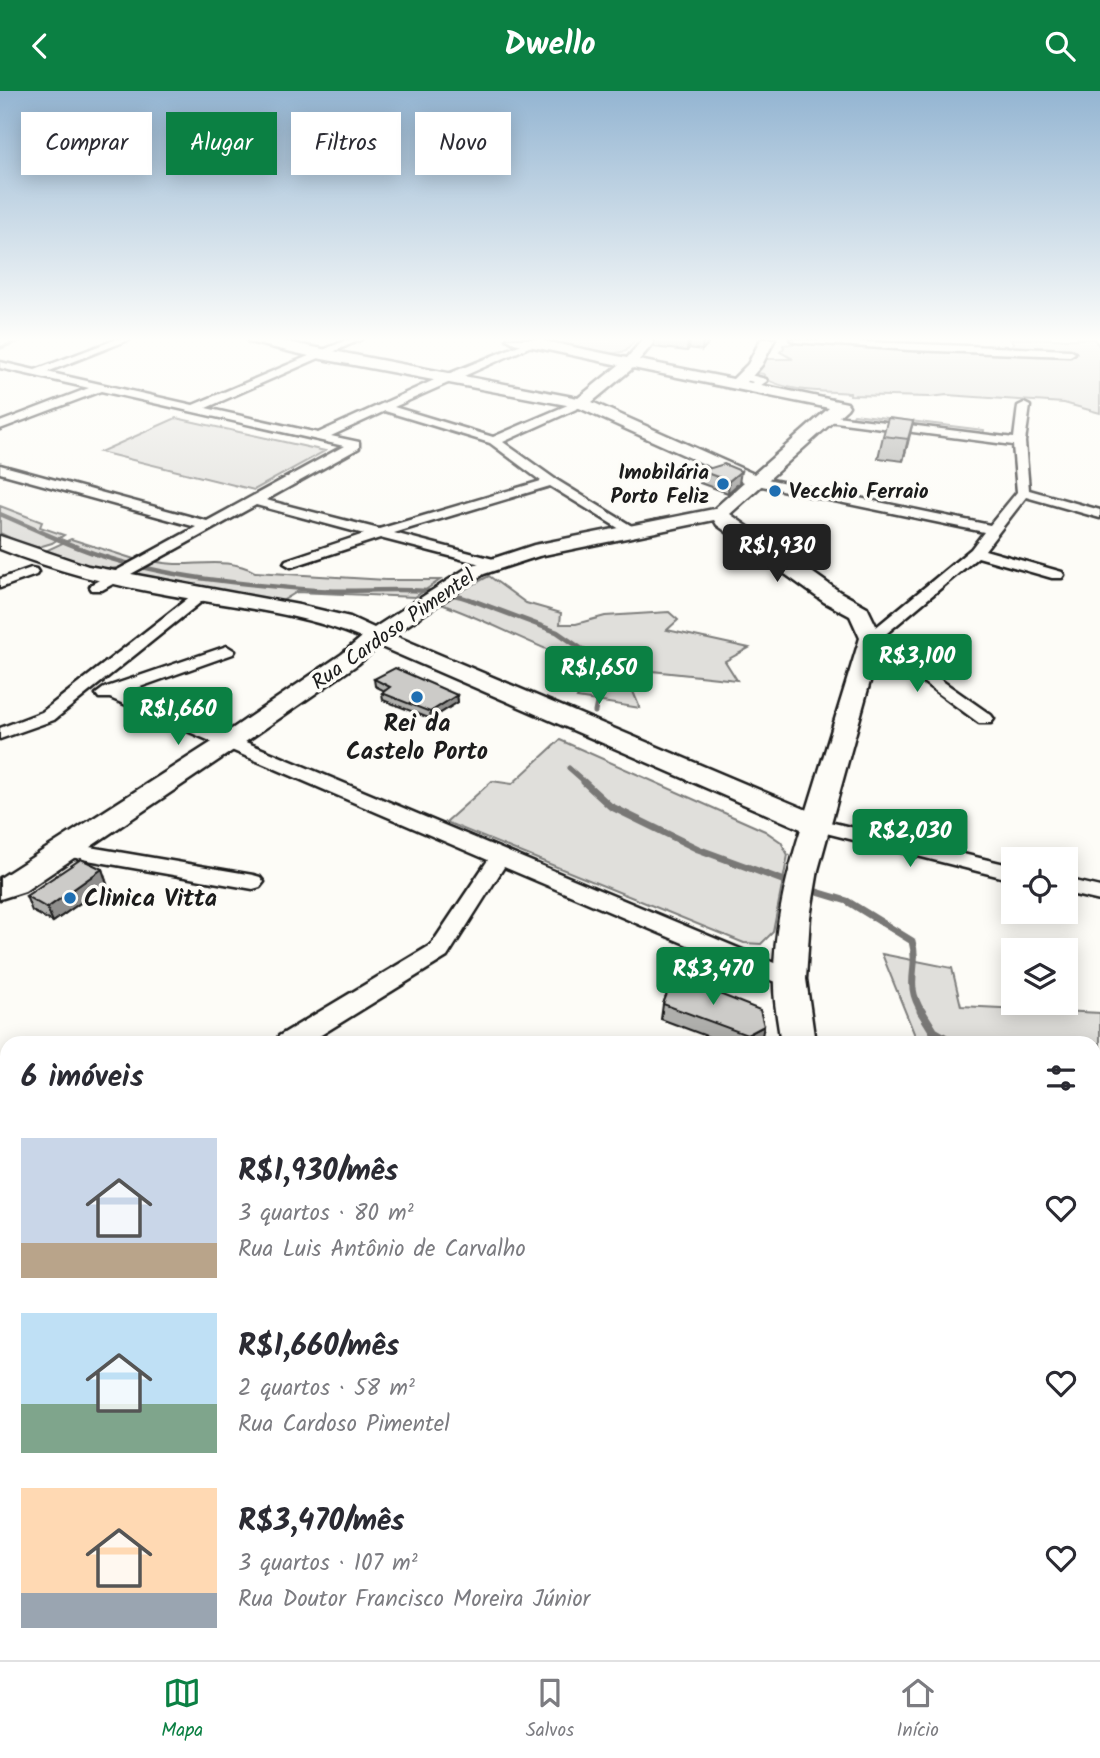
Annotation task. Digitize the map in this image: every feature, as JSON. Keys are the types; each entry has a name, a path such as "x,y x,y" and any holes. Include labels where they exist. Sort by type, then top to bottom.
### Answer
{"street":[{"path":"0,426 36,412"},
{"path":"0,557 31,572 112,579 355,445 209,412"},
{"path":"322,436 372,412"},
{"path":"400,412 494,441 551,482 633,531"},
{"path":"494,441 560,412"},
{"path":"602,412 757,481 994,530"},
{"name":"Rua Cardoso Pimentel","path":"0,889 14,884 229,742 452,584 492,563 534,551 720,513 839,412"},
{"path":"849,412 1019,435"},
{"path":"797,1036 790,979 794,917 810,846 871,638 976,552 1023,492 1019,435 1023,412"},
{"path":"1006,427 1019,435"},
{"path":"0,470 209,526"},
{"path":"291,562 551,482"},
{"path":"1023,492 1100,514"},
{"path":"256,501 492,563"},
{"path":"720,513 724,521 832,597 859,612 871,638 985,719"},
{"path":"0,542 52,564 370,643 611,746 810,846 1001,871"},
{"path":"976,552 1057,575"},
{"path":"0,584 31,572"},
{"path":"48,716 195,600"},
{"path":"0,734 227,650"},
{"path":"110,692 790,979"},
{"path":"66,850 253,882"},
{"path":"307,1036 439,951 500,857"},
{"path":"1078,889 1100,894"}],"shaded area":[{"path":"854,414 984,430 983,436 851,419"},
{"path":"176,418 325,451 254,490 100,452"},
{"path":"0,506 42,522 40,527 64,535 52,543 32,549 0,533"},
{"path":"71,539 134,559 133,563 99,569 43,552"},
{"path":"154,561 231,564 255,572 386,580 440,580 415,597 297,592 282,601 132,572"},
{"path":"489,576 526,603 561,613 560,624 576,624 605,616 669,612 678,620 667,630 749,648 725,661 737,680 623,668 640,708 577,698 593,666 438,603"},
{"path":"560,740 765,831 781,842 788,855 773,932 761,944 744,943 446,822 492,781 512,784"},
{"path":"882,954 952,968 961,1006 1001,1008 1001,1015 1100,1013 1100,1036 915,1036"}],"building":[{"path":"888,418 913,421 908,439 883,436"},
{"path":"724,464 741,471 729,481 701,471"},
{"name":"Rei da Castelo Porto","path":"395,668 457,695 430,712 382,693 390,687 374,679"},
{"path":"81,859 102,869 47,908 26,896"},
{"path":"674,976 760,1010 764,1026 747,1035 663,1004"}],"waterway":[{"path":"0,514 99,555 178,575 315,590 415,590 455,595 474,601"},
{"path":"469,599 557,632 605,665 595,712"},
{"path":"569,768 586,783"},
{"path":"584,782 610,806 698,849 793,884"},
{"path":"807,889 847,901 912,941 914,992 922,1012"},
{"path":"921,1011 934,1032 941,1036"}],"place":[{"name":"Imobilária Porto Feliz","path":"723,484"},
{"name":"Vecchio Ferraio","path":"775,491"},
{"name":"Rei da Castelo Porto","path":"417,697"},
{"name":"Clinica Vitta","path":"70,898"}]}
